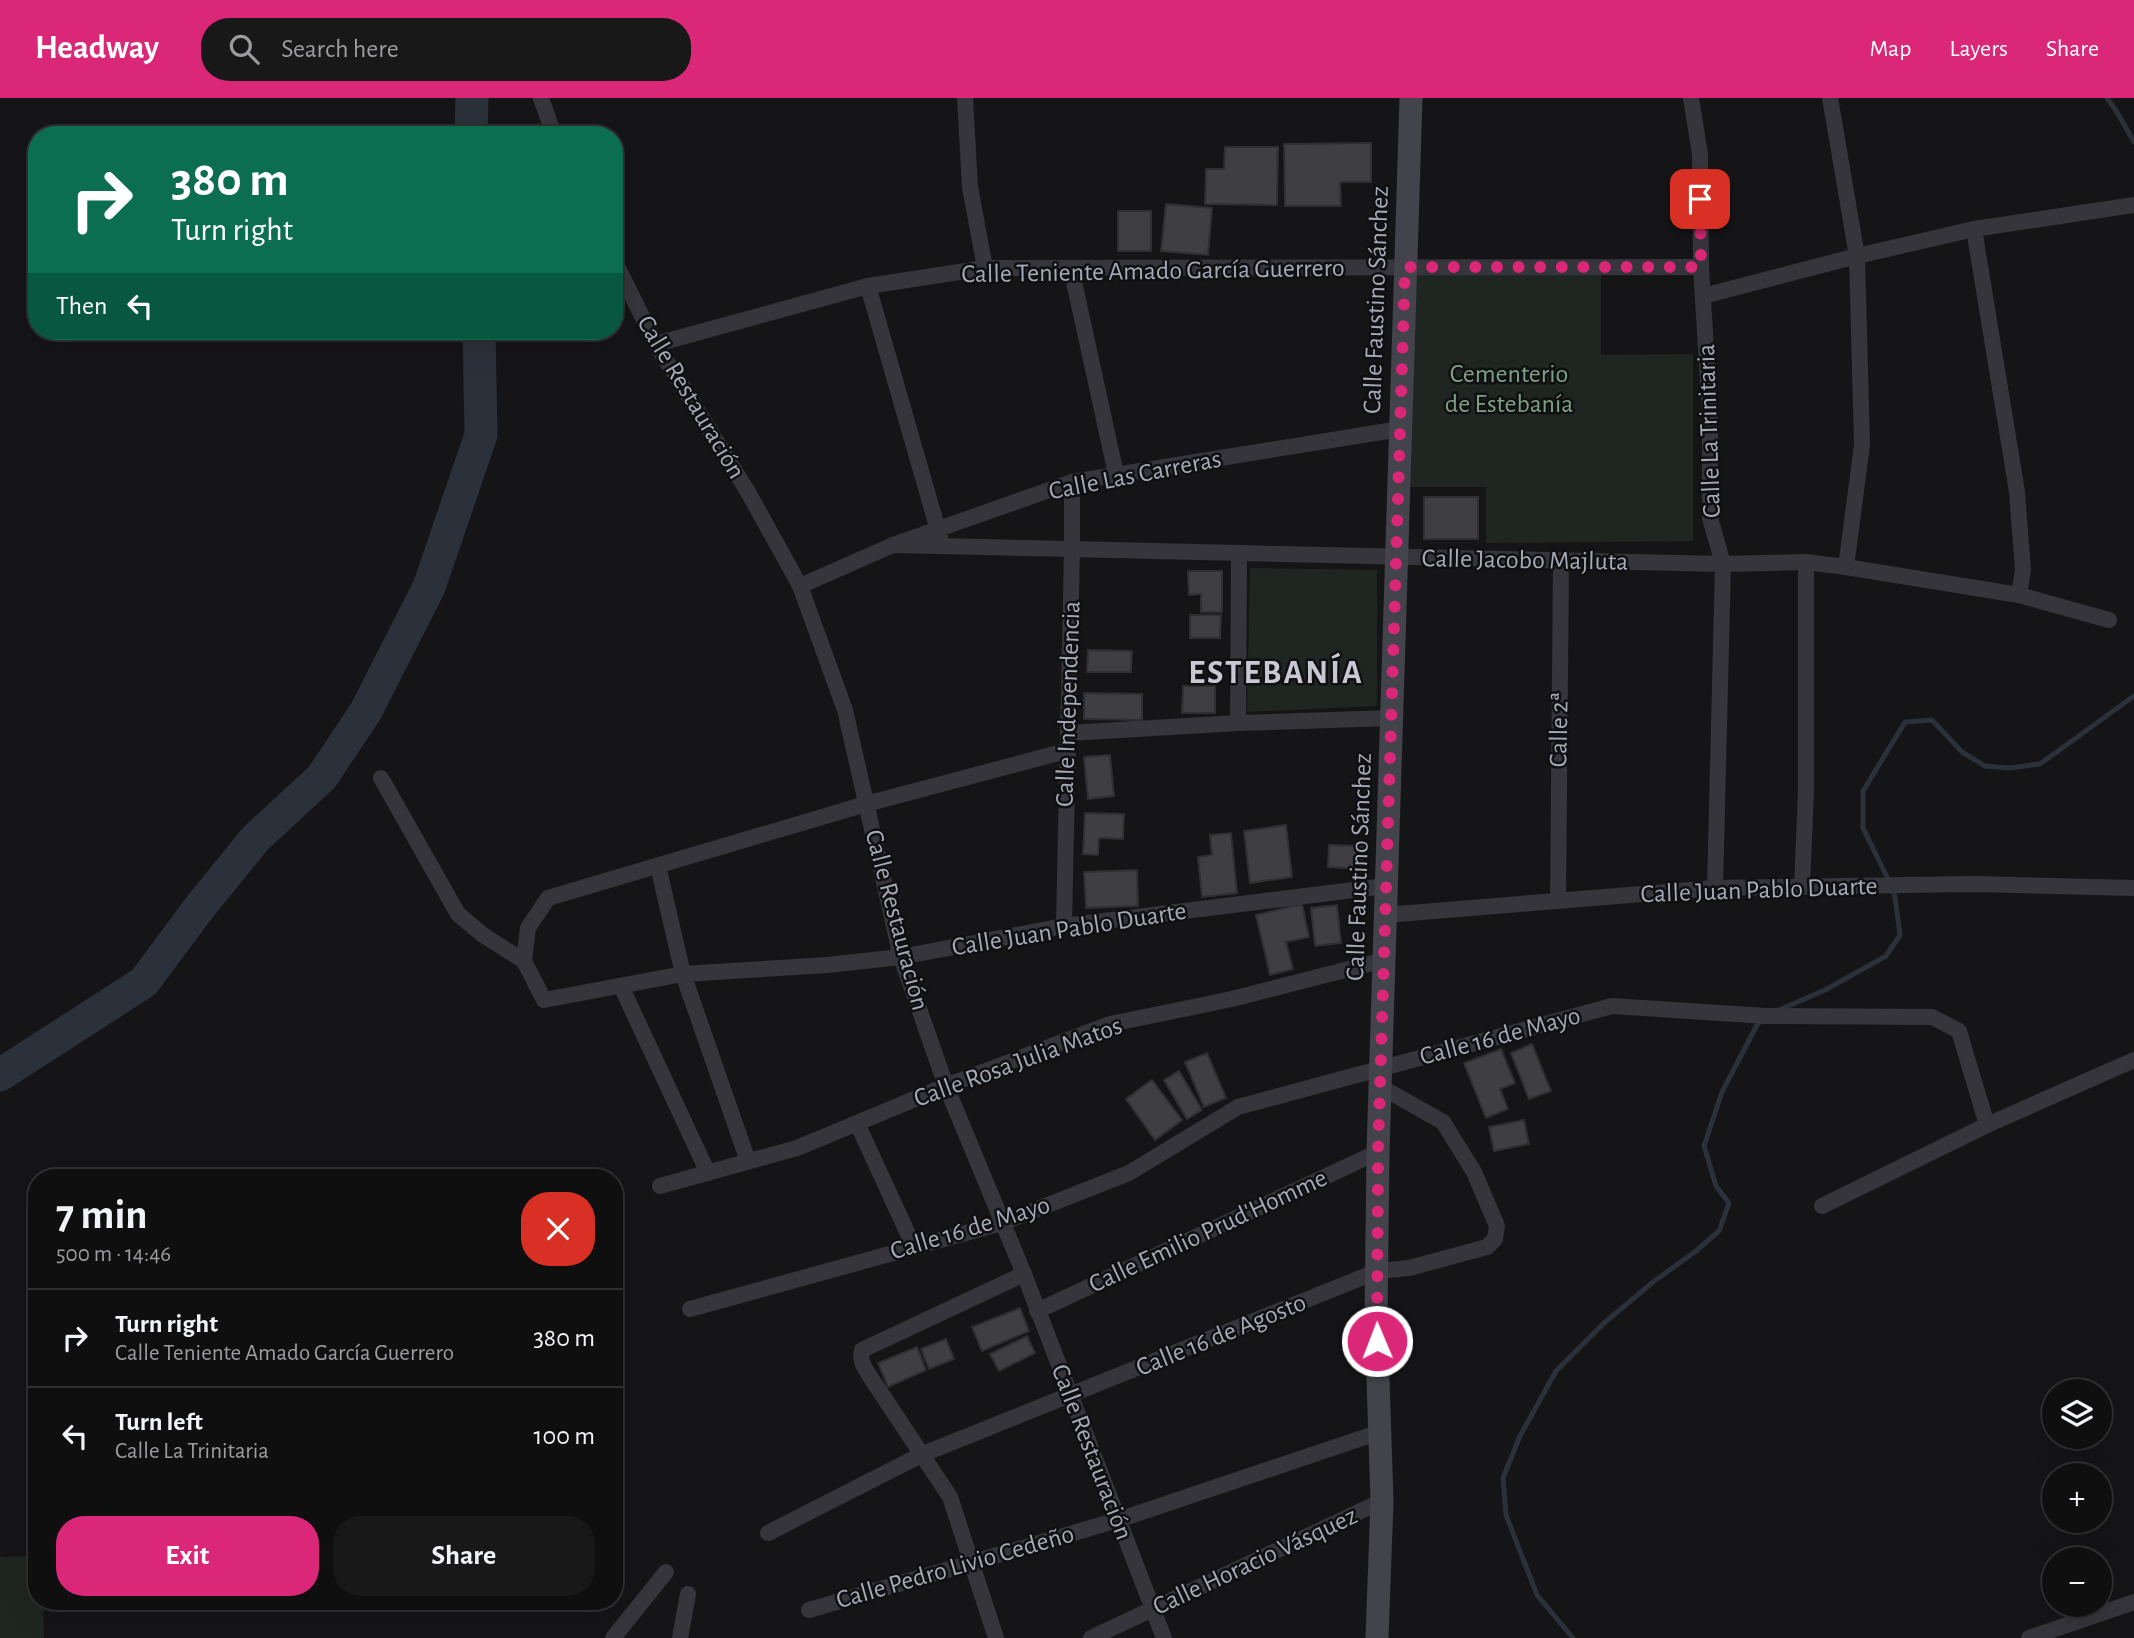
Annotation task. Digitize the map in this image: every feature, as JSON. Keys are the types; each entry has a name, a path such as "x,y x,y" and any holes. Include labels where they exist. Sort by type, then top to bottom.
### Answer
{"street":[{"path":"541,98 551,126"},
{"path":"965,98 970,187 985,268"},
{"name":"Calle Faustino Sánchez","path":"1377,1638 1382,1501 1376,1318 1378,1152 1411,98"},
{"name":"Calle La Trinitaria","path":"1691,98 1700,154 1701,267 1710,414 1710,518 1723,564 1715,888"},
{"path":"1830,98 1857,256 1861,445 1846,567"},
{"path":"1703,296 1974,229 2134,205"},
{"path":"1974,229 2017,492 2024,570 2019,595"},
{"name":"Calle Teniente Amado García Guerrero","path":"656,344 868,286 985,268 1701,267"},
{"path":"1071,268 1116,474"},
{"name":"Calle Restauración","path":"623,278 656,344 748,492 800,586 845,710 901,957 946,1086 1024,1274 1164,1638"},
{"path":"868,286 943,546"},
{"name":"Calle Las Carreras","path":"800,586 893,545 1072,482 1400,429"},
{"name":"Calle Independencia","path":"1063,926 1072,482"},
{"name":"Calle Jacobo Majluta","path":"893,545 1561,561 1723,564 1806,562 2019,595 2109,620"},
{"path":"1238,723 1239,554"},
{"name":"Calle 2ª","path":"1558,900 1561,561"},
{"path":"1802,887 1806,791 1806,562"},
{"path":"1068,733 1238,723 1391,718"},
{"path":"381,778 458,914 483,935 524,961 528,928 548,898 866,804 1066,751"},
{"path":"658,866 683,974 748,1161"},
{"name":"Calle Juan Pablo Duarte","path":"1385,915 1715,888 1973,884 2134,888"},
{"name":"Calle Juan Pablo Duarte","path":"524,961 544,1000 683,974 827,965 901,957 1063,926 1386,886"},
{"name":"Calle Rosa Julia Matos","path":"660,1186 797,1148 946,1086 1110,1024 1232,999 1384,960"},
{"path":"621,986 708,1173"},
{"name":"Calle 16 de Mayo","path":"690,1309 1002,1223 1129,1173 1238,1107 1382,1078 1612,1006 1766,1016 1932,1017 1959,1031 1987,1125"},
{"path":"1822,1206 1987,1125 2134,1060"},
{"name":"Calle 16 de Agosto","path":"768,1533 923,1454 1378,1272 1409,1268 1486,1247 1495,1239 1497,1226 1474,1172 1443,1122 1382,1078"},
{"path":"857,1123 914,1247"},
{"name":"Calle Emilio Prud'Homme","path":"1037,1311 1378,1152"},
{"path":"996,1638 950,1497 860,1361 862,1350 1024,1274"},
{"name":"Calle Pedro Livio Cedeño","path":"809,1610 1118,1520 1380,1432"},
{"name":"Calle Horacio Vásquez","path":"1091,1638 1382,1501"},
{"path":"613,1638 666,1572"},
{"path":"680,1638 688,1594"},
{"path":"2029,1638 2134,1602"}],"green space":[{"name":"Cementerio de Estebanía","path":"1601,272 1601,355 1693,354 1693,541 1486,543 1486,487 1411,487 1410,274"},
{"path":"1250,568 1377,570 1377,706 1247,712"},
{"path":"28,1556 28,1610 43,1610 44,1638 0,1638 0,1557"}],"building":[{"path":"1371,143 1371,182 1340,182 1341,206 1285,206 1284,144"},
{"path":"1225,147 1278,147 1277,205 1205,204 1206,169 1224,169"},
{"path":"1166,204 1212,208 1208,255 1161,251"},
{"path":"1118,211 1151,211 1151,251 1118,251"},
{"path":"1424,497 1478,497 1478,539 1424,539"},
{"path":"1188,571 1222,571 1222,612 1201,612 1201,594 1189,595"},
{"path":"1190,615 1221,615 1220,638 1190,638"},
{"path":"1088,650 1132,651 1131,672 1087,672"},
{"path":"1183,686 1215,686 1215,713 1182,713"},
{"path":"1084,693 1142,694 1142,720 1084,719"},
{"path":"1110,755 1114,796 1088,799 1084,757"},
{"path":"1085,813 1124,814 1123,839 1099,838 1098,855 1083,854"},
{"path":"1286,825 1292,877 1250,883 1244,831"},
{"path":"1231,833 1237,893 1202,897 1198,857 1212,855 1210,835"},
{"path":"1329,845 1363,846 1362,869 1328,867"},
{"path":"1137,870 1138,906 1086,908 1084,872"},
{"path":"1302,904 1309,937 1286,942 1293,969 1270,975 1256,915"},
{"path":"1337,905 1341,943 1315,946 1311,908"},
{"path":"1532,1044 1551,1091 1529,1099 1511,1053"},
{"path":"1501,1049 1515,1083 1500,1089 1508,1109 1486,1118 1464,1063"},
{"path":"1207,1053 1226,1098 1204,1107 1185,1062"},
{"path":"1179,1071 1202,1110 1187,1119 1164,1080"},
{"path":"1152,1080 1182,1120 1155,1140 1126,1099"},
{"path":"1524,1120 1529,1144 1494,1151 1489,1127"},
{"path":"1020,1308 1029,1331 982,1351 972,1327"},
{"path":"1027,1336 1035,1353 999,1371 990,1354"},
{"path":"946,1339 954,1359 929,1369 921,1349"},
{"path":"917,1347 926,1370 888,1387 878,1363"}],"waterway":[{"path":"471,126 472,98"},
{"path":"2107,98 2134,142"},
{"path":"0,1075 144,982 255,839 322,777 366,711 429,587 481,435 479,340"},
{"path":"1779,1010 1825,990 1886,956 1900,935 1891,885 1863,828 1863,791 1905,722 1932,720 1962,752 1985,766 2009,768 2040,764 2134,696"},
{"path":"1573,1638 1537,1595 1506,1515 1503,1478 1520,1436 1556,1371 1603,1324 1719,1231 1729,1203 1716,1186 1704,1146 1722,1092 1762,1020"}],"district":[{"name":"ESTEBANÍA","path":"1276,673"}],"route":[{"path":"1377,1341 1378,1152 1405,267 1701,267 1700,199"}]}
